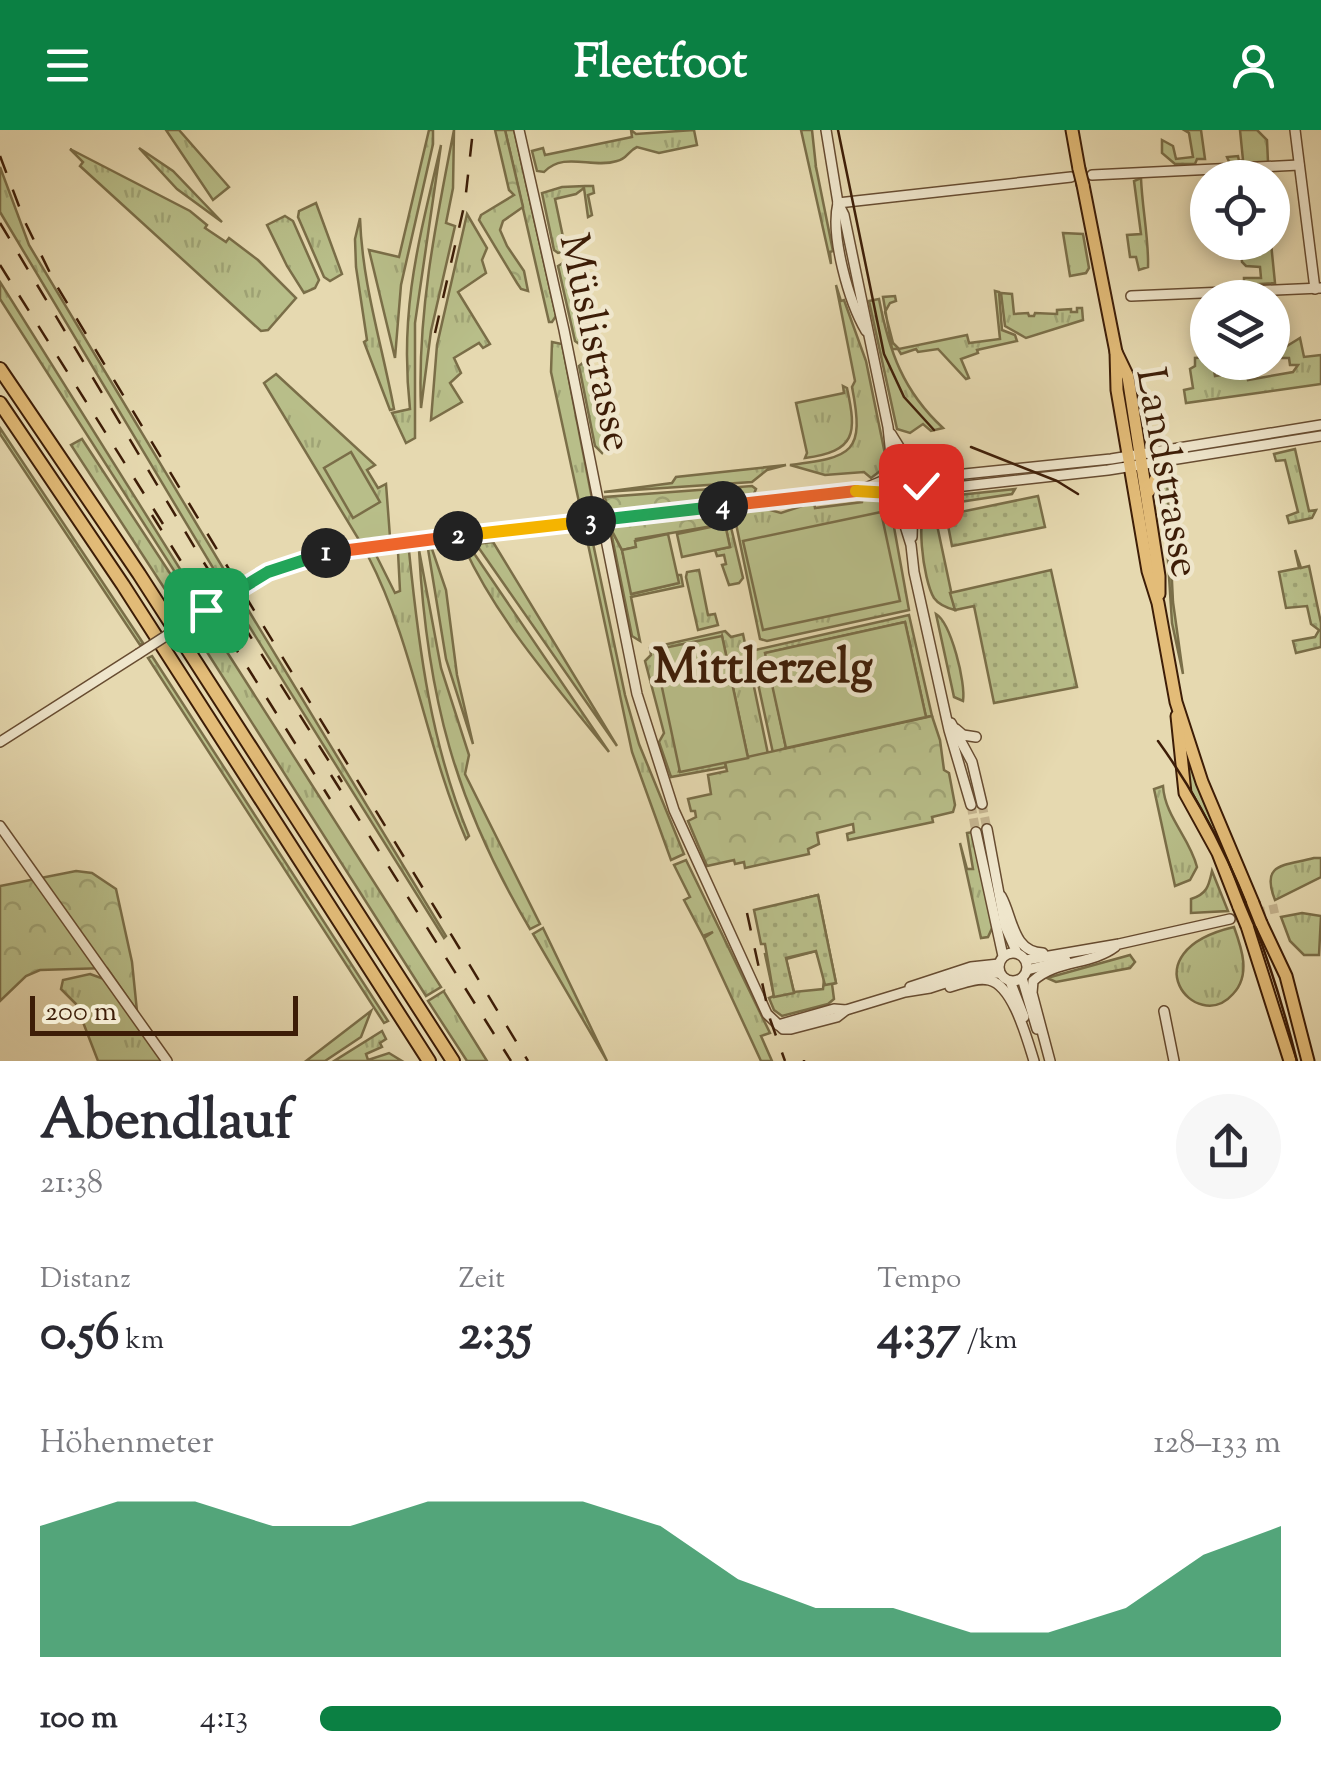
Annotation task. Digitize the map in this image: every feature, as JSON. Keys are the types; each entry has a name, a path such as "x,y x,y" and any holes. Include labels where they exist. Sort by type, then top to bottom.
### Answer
{"highway":[{"path":"0,369 140,574 453,1061"},
{"path":"0,404 123,585 429,1061"}],"main road":[{"name":"Landstrasse","path":"1072,130 1116,352 1118,390 1148,495 1159,576 1158,603"},
{"name":"Landstrasse","path":"1135,460 1148,571 1158,603 1176,702 1185,794 1218,853 1240,906 1290,1061"},
{"path":"1148,495 1166,460"},
{"name":"Landstrasse","path":"1176,702 1202,782 1286,976 1308,1061"}],"street":[{"name":"Müslistrasse","path":"520,130 637,694 674,810 774,1022 846,1010 905,992"},
{"path":"826,130 838,203 836,223 846,276 867,334 888,427 894,495 911,545 945,712 954,738 972,762"},
{"path":"1131,296 1318,288 1295,130"},
{"path":"838,203 1081,176 1299,166"},
{"path":"0,742 250,581 313,556 344,549 860,490 904,500 1321,425"},
{"path":"888,427 921,482 911,545"},
{"path":"860,490 905,469 935,477 1166,460 1321,436"},
{"path":"1010,480 1022,468"},
{"path":"950,727 976,737"},
{"path":"958,744 976,737"},
{"path":"958,744 976,804 970,745 976,737"},
{"path":"0,826 167,1061"},
{"path":"1034,1061 1002,972 982,830 1001,896 1005,926 1025,964 1025,995 1050,1061"},
{"path":"905,992 936,991 1025,964 1230,919"},
{"path":"1025,964 1042,974 1106,954 1119,944"},
{"path":"905,992 912,985 956,972 1002,972 1025,964 1036,953 1080,945 1102,946"},
{"path":"1164,1012 1174,1061"}],"green space":[{"path":"166,130 179,130 229,187 213,200"},
{"path":"429,130 433,130 433,144 401,285 395,358 369,250 399,257"},
{"path":"454,130 453,188 446,223 455,226 431,331 421,408 425,303"},
{"path":"495,130 505,130 523,207 503,221 500,230 524,271 528,291 521,289 479,220 514,195 509,190"},
{"path":"505,130 514,130 556,316 552,322 549,322"},
{"path":"631,130 636,134 694,130 697,145 659,153 637,147 617,161 569,161 544,172 537,171 532,151 543,148 545,155 632,137"},
{"path":"801,130 812,130 833,251 831,264"},
{"path":"1184,130 1201,130 1205,159 1175,164 1162,153 1162,140 1173,146 1176,159 1193,157 1189,133"},
{"path":"1240,130 1257,130 1267,140 1268,160 1243,160"},
{"path":"441,145 415,323 415,438 406,443 392,413 410,409 409,307"},
{"path":"139,148 173,171 222,222 177,189"},
{"path":"70,149 190,211 207,225 205,228 226,242 229,238 258,260 296,298 268,330 261,331 80,166 83,162"},
{"path":"0,167 29,245 232,583 225,588 0,212"},
{"path":"1141,178 1148,267 1139,270 1136,257 1130,257 1127,235 1141,234 1134,181"},
{"path":"593,186 594,193 588,195 592,215 588,217 584,188 555,199 566,251 558,253 554,250 542,193 562,187"},
{"path":"316,203 342,274 330,281 324,277 298,217 299,211"},
{"path":"467,214 487,248 482,260 486,273 458,292 490,344 483,348 479,343 454,358 461,373 450,383 462,402 431,420 437,345"},
{"path":"285,216 293,221 319,280 315,288 304,293 267,225"},
{"path":"360,218 368,290 394,409 390,410 364,342 367,340 355,239"},
{"path":"1063,233 1083,234 1089,268 1086,273 1070,276"},
{"path":"568,260 585,341 582,346 575,341 558,266"},
{"path":"1273,260 1275,280 1244,280 1261,278 1260,267 1242,262"},
{"path":"0,282 202,604 198,608 0,299"},
{"path":"836,285 866,361 886,459 884,468 871,478 864,472 825,475 790,465 841,454 855,439 855,381"},
{"path":"995,291 999,292 1002,330 1015,335 1017,341 977,350 978,353 961,359 969,378 966,379 938,349 901,354 892,349 887,319 893,343 899,349 967,335 969,343 1000,339"},
{"path":"1001,293 1012,294 1014,314 1057,314 1057,310 1077,312 1077,308 1082,308 1083,320 1026,338 1005,326"},
{"path":"895,296 896,301 885,311 883,297"},
{"path":"879,299 900,369 918,400 943,428 931,431 923,424 910,433 897,429 869,301"},
{"path":"1300,338 1304,357 1321,355 1321,384 1186,403 1184,390 1193,388 1192,380 1290,380 1290,373 1298,365 1290,365 1290,344"},
{"path":"552,342 562,344 595,514 582,516 551,372"},
{"path":"589,364 606,446 602,453 595,446 579,366"},
{"path":"276,374 375,465 367,470 378,488 386,484 390,537 359,540 264,383"},
{"path":"843,386 847,388 852,417 849,438 834,451 805,458 796,403 844,393"},
{"path":"0,428 143,643 140,645 0,434"},
{"path":"82,439 194,610 183,617 71,445"},
{"path":"1295,449 1309,511 1316,510 1312,518 1289,523 1287,516 1298,512 1285,460 1276,461 1274,454"},
{"path":"351,452 380,502 353,518 324,468"},
{"path":"786,465 767,470 752,482 604,492 672,483 676,477"},
{"path":"1167,479 1173,602 1183,674 1172,623 1158,486"},
{"path":"752,486 756,489 753,496 626,512 608,512 605,497"},
{"path":"1015,489 1012,494 933,506 955,610 941,604 930,589 924,562 921,531 925,505 930,498"},
{"path":"1038,496 1045,527 952,546 946,515"},
{"path":"863,497 879,497 890,505 909,610 767,641 760,639 734,514 763,508 781,513 814,502 815,508 862,502"},
{"path":"881,512 900,601 763,630 743,541"},
{"path":"728,513 730,523 636,539 637,547 622,550 610,527"},
{"path":"730,523 743,578 729,585 722,565 726,564 724,555 717,556 715,550 730,547 725,524"},
{"path":"725,524 730,547 682,557 677,534"},
{"path":"610,527 622,550 632,594 678,583 677,575 681,575 683,586 631,597 640,641 632,636"},
{"path":"590,529 639,744 684,854 671,860 632,752 585,530"},
{"path":"668,534 679,583 631,594 622,550 636,547 635,541"},
{"path":"493,542 617,746 476,544"},
{"path":"469,546 609,752 549,679 494,602 464,547"},
{"path":"428,549 432,549 446,590 457,675 473,744 446,659"},
{"path":"419,550 441,668 469,755 465,774 540,924 530,929 482,837 449,747 429,653"},
{"path":"1295,550 1301,568 1309,566 1321,623 1321,647 1296,653 1293,641 1315,637 1319,630 1311,624 1307,606 1286,608 1279,572 1299,568"},
{"path":"409,551 428,696 445,767 469,836 466,839 397,625 368,556 376,555 395,593 400,591 398,552"},
{"path":"699,570 708,615 715,614 718,625 698,630 686,577 687,572"},
{"path":"1051,570 1077,687 994,703 974,606 955,610 950,593"},
{"path":"241,598 446,936 444,938 234,602"},
{"path":"936,614 947,629 956,654 963,701 954,697"},
{"path":"909,615 932,716 926,717 905,622 766,653 786,748 773,753 751,651"},
{"path":"905,622 926,717 786,748 765,653"},
{"path":"202,624 214,643 220,641 441,987 426,996 193,630"},
{"path":"725,631 731,637 743,634 768,754 748,758 722,636 679,771 725,762 726,767 671,777 659,742 664,733 645,661 651,655 650,648"},
{"path":"722,636 748,758 680,772 654,650"},
{"path":"152,656 388,1021 384,1023 148,658"},
{"path":"932,716 944,770 949,773 953,812 932,817 933,822 848,840 847,834 854,832 853,824 817,833 819,844 808,849 809,854 745,868 744,862 735,864 734,860 707,866 688,821 696,817 688,799 711,794 708,775 727,771 725,762"},
{"path":"1187,740 1251,903 1242,906 1193,804 1185,772"},
{"path":"1163,786 1168,808 1197,867 1190,880 1175,886 1154,789"},
{"path":"973,832 993,926 988,937 981,938 960,843 967,869 973,869 967,833"},
{"path":"1321,858 1321,877 1275,900 1271,888 1273,872"},
{"path":"686,860 770,1033 761,1036 772,1061 761,1061 704,938 713,932 703,936 684,900 690,897 674,865"},
{"path":"76,871 92,873 116,889 132,962 137,1011 107,968 40,970 26,976 0,1001 0,886"},
{"path":"1212,871 1228,911 1191,913 1191,899 1204,891"},
{"path":"818,895 836,983 832,984 834,999 782,1016 769,998 774,996 765,954 818,949 818,957 816,951 786,959 794,992 823,989 828,976 802,899"},
{"path":"818,895 836,983 825,985 816,951 786,958 794,993 774,997 765,944 761,944 754,910"},
{"path":"1302,913 1321,916 1319,955 1304,955 1290,941 1281,917"},
{"path":"1234,927 1243,962 1239,987 1218,1004 1202,1005 1189,998 1180,986 1177,970 1184,954 1202,939"},
{"path":"543,928 607,1061 533,934"},
{"path":"1130,955 1135,962 1130,968 1056,982 1047,978"},
{"path":"90,974 104,979 163,1061 98,1061 76,1004 61,989 63,980"},
{"path":"444,991 487,1061 467,1061 428,1001"},
{"path":"371,1011 361,1037 325,1061 306,1061"},
{"path":"382,1031 386,1039 380,1043 382,1047 366,1054 368,1060 389,1053 402,1061 334,1061"}],"tunnel":[{"path":"982,804 987,829"},
{"path":"971,805 976,832"},
{"path":"1230,919 1278,908"}],"tram line":[{"path":"838,130 884,354 904,397 934,430"},
{"path":"971,447 1057,481 1078,494"},
{"path":"1158,741 1204,815 1242,894 1273,977 1297,1061"}],"railway":[{"path":"435,333 465,202 473,130"},
{"path":"0,156 25,222 55,283 528,1061"},
{"path":"0,223 201,558 342,782"},
{"path":"0,265 163,524"},
{"path":"152,515 330,799"},
{"path":"331,775 511,1061"},
{"path":"747,913 770,1019 785,1061"}],"district":[{"name":"Mittlerzelg","path":"763,665"}],"route":[{"path":"206,610 277,568 344,549 860,490 892,493 909,500 921,486"}]}
